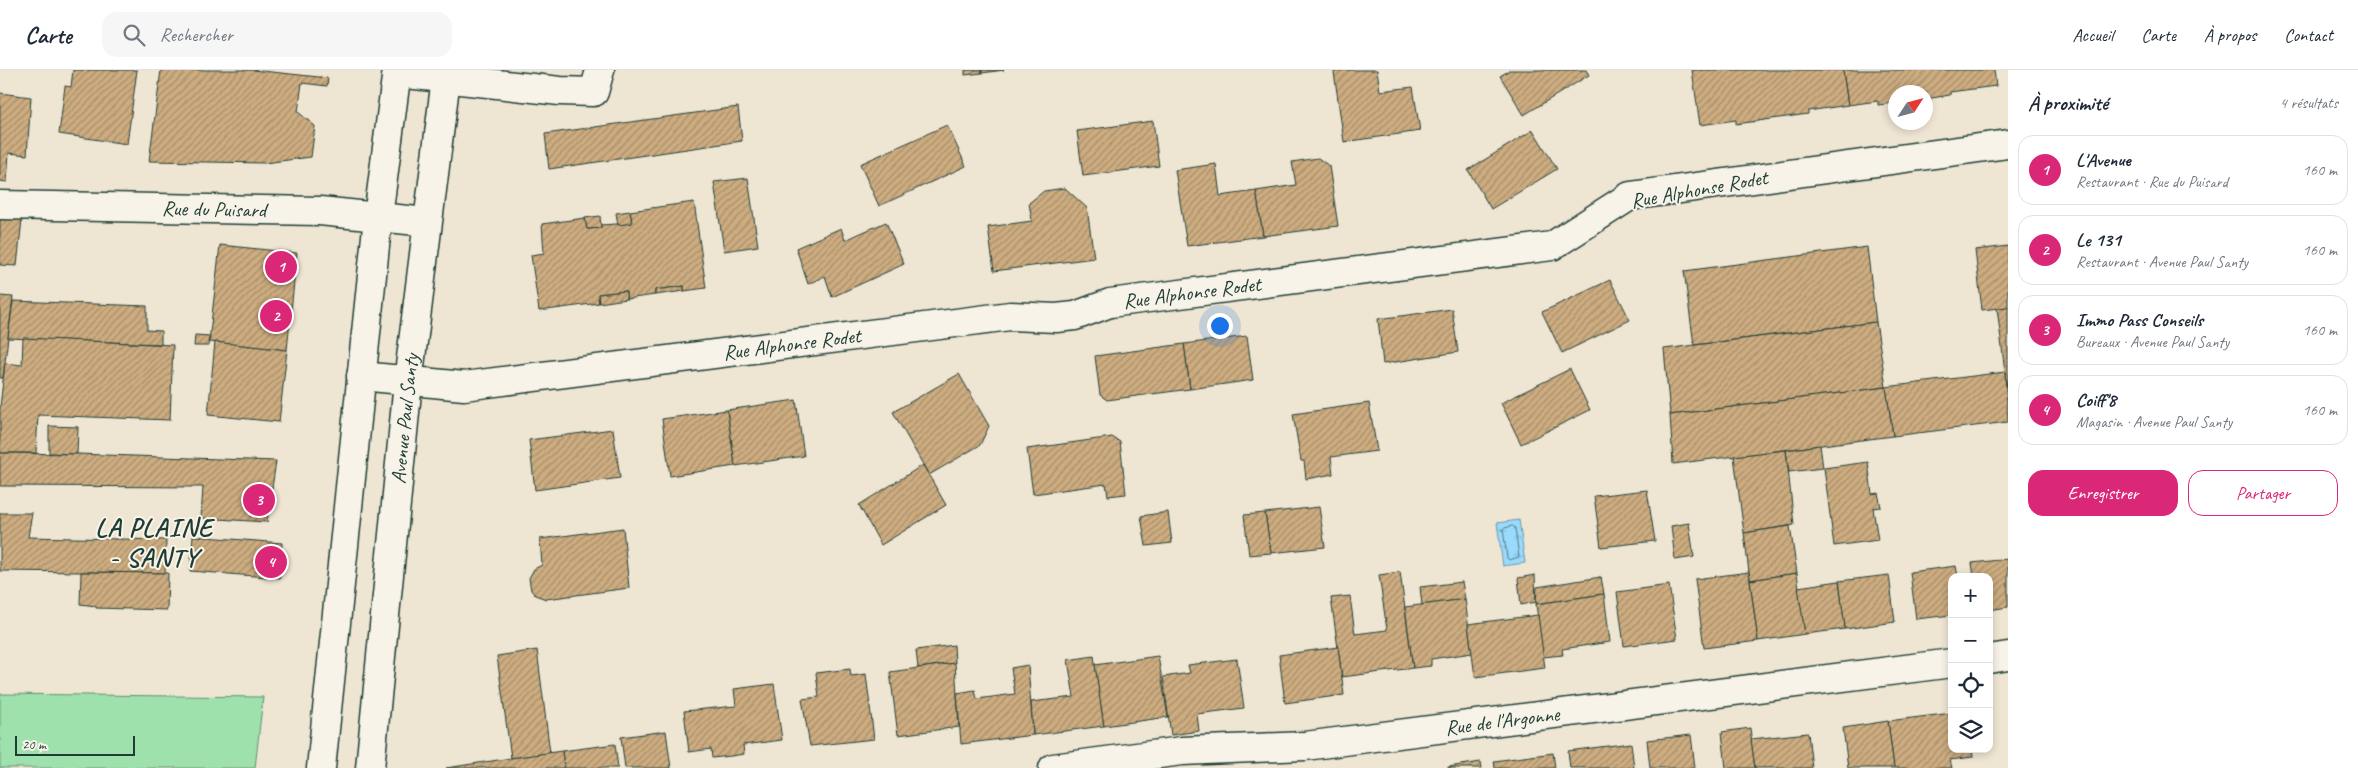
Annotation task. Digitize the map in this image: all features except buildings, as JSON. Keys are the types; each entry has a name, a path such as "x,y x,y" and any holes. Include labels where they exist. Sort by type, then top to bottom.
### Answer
{"street":[{"path":"321,768 378,217 397,72 446,74 560,91 594,92 600,70"},
{"name":"Avenue Paul Santy","path":"370,768 408,382 446,74"},
{"name":"Rue Alphonse Rodet","path":"361,376 464,386 1010,316 1056,318 1075,316 1110,303 1543,248 1552,246 1630,196 2008,144"},
{"name":"Rue du Puisard","path":"0,204 320,211 427,222"},
{"path":"1993,658 2008,656"},
{"name":"Rue de l'Argonne","path":"1053,768 1182,751 1219,760 1305,746 1948,664"}],"green space":[{"path":"0,694 263,697 255,768 0,768"}],"water":[{"path":"1519,520 1525,563 1503,566 1497,523"}],"place":[{"name":"L'Avenue","path":"281,267"},
{"name":"Le 131","path":"276,316"},
{"name":"Immo Pass Conseils","path":"259,500"},
{"name":"Coiff'8","path":"271,562"}],"district":[{"name":"LA PLAINE - SANTY","path":"154,542"}]}
